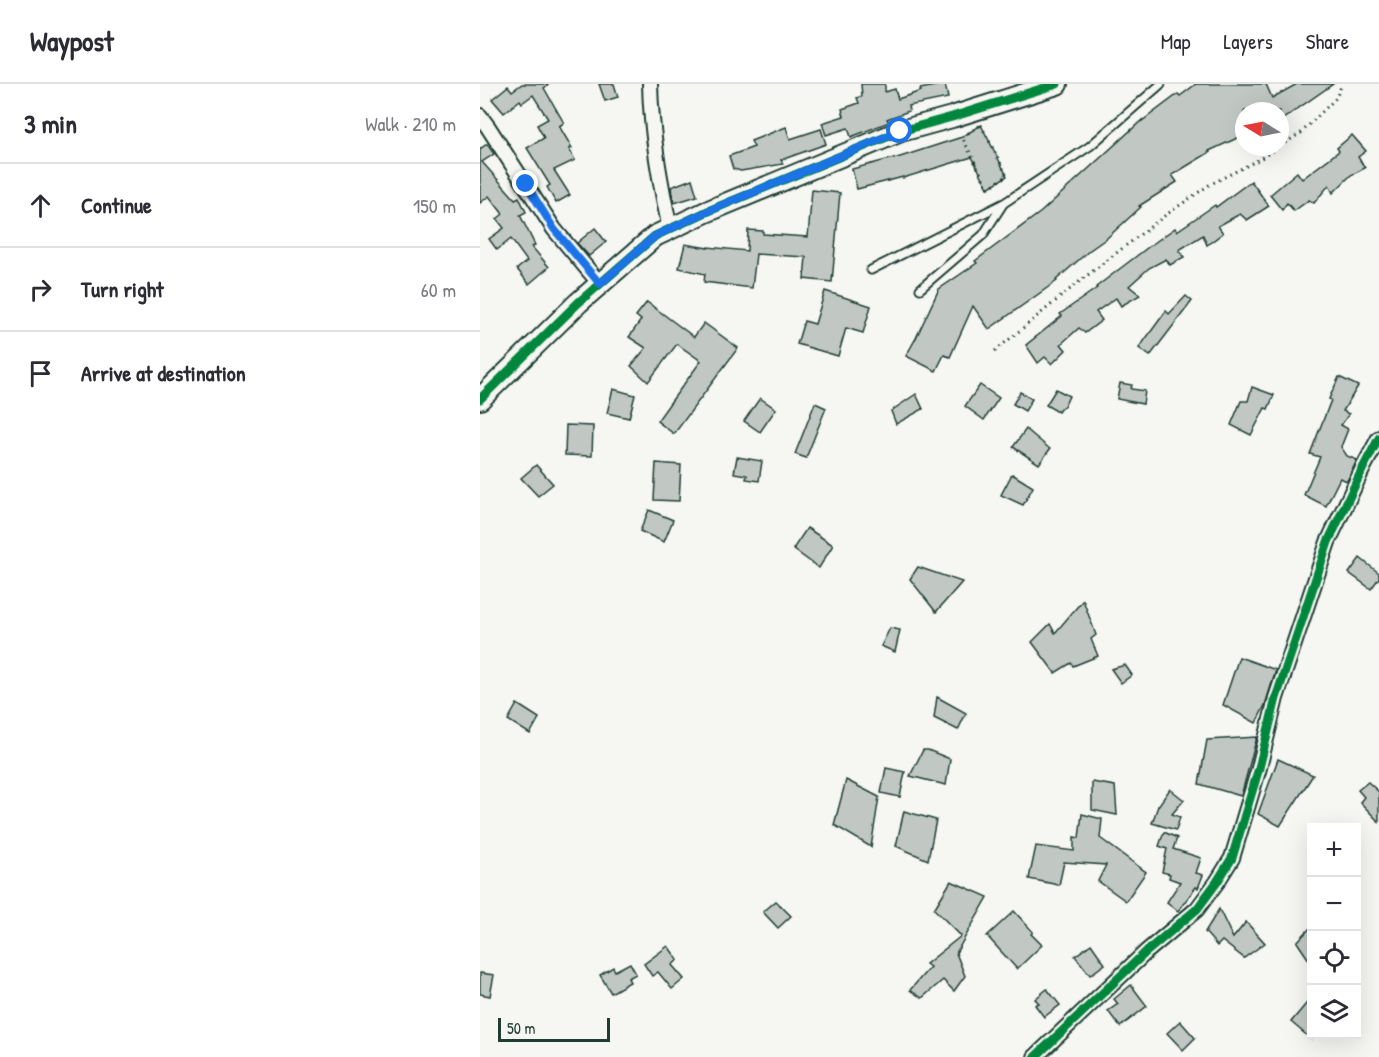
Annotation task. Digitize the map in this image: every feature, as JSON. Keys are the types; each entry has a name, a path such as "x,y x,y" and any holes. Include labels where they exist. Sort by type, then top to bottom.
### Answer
{"street":[{"path":"650,84 651,118 657,165 670,229"},
{"path":"480,399 578,303 655,236 706,212 900,131 1056,84"},
{"path":"480,116 554,229 600,284"},
{"path":"1035,1057 1146,952 1197,909 1232,858 1276,698 1328,542 1379,438"}],"lane":[{"path":"871,270 1004,203 1090,146 1161,84"},
{"path":"920,290 983,235 1004,203"}],"path":[{"path":"1289,141 1301,133 1336,98 1342,84"},
{"path":"981,125 1007,176 988,188 962,137 981,125"},
{"path":"995,351 1162,217 1209,185 1265,156"}],"building":[{"path":"522,84 549,84 544,88 564,123 559,126 572,148 569,149 575,160 554,170 570,195 556,203 547,187 550,185 527,148 544,138 537,125 548,119 533,95 522,103 520,100 504,113 492,99 508,86 512,91"},
{"path":"599,84 614,84 618,97 605,101"},
{"path":"861,84 885,84 885,92 895,89 898,99 921,91 920,89 945,84 948,98 908,106 909,111 887,119 889,122 851,137 848,128 826,135 822,123 844,116 842,109 859,103 857,98 862,96"},
{"path":"1196,84 1266,84 1272,98 1297,84 1333,84 1289,115 1289,102 1235,102 1235,139 1209,151 1172,175 1177,182 1139,206 1141,207 1057,281 989,329 973,306 950,357 944,355 936,371 906,356 939,289 977,263 975,261 1041,212 1142,120 1178,94 1180,96"},
{"path":"981,125 1007,176 988,188 972,157 857,189 852,169 894,159 962,137"},
{"path":"786,127 790,139 821,129 826,144 781,160 783,164 741,171 733,169 729,156 754,147 751,141"},
{"path":"1352,135 1366,151 1358,157 1365,168 1351,175 1333,193 1329,185 1314,203 1309,200 1294,211 1287,203 1282,210 1270,195 1297,172 1302,179 1339,151 1337,148"},
{"path":"487,144 494,154 482,162 515,199 519,197 526,212 520,215 535,245 532,247 549,267 529,284 517,269 527,261 511,239 497,250 489,239 504,228 497,219 503,214 489,196 480,203 480,149"},
{"path":"692,179 697,196 674,203 671,187"},
{"path":"1251,181 1269,206 1247,220 1240,214 1218,226 1223,233 1207,245 1203,235 1179,250 1184,257 1170,265 1166,259 1149,268 1129,286 1140,295 1121,306 1116,298 1096,312 1102,320 1085,333 1079,328 1061,344 1066,350 1052,364 1045,357 1038,363 1026,345 1062,316 1060,314 1175,228 1177,231 1215,205 1216,207"},
{"path":"812,190 840,193 832,282 804,279 806,257 756,254 752,288 704,282 705,274 679,268 685,244 747,251 748,230 763,231 763,234 808,237"},
{"path":"595,228 606,242 589,256 577,243"},
{"path":"825,291 871,306 863,333 846,328 838,356 797,344 804,321 815,324"},
{"path":"1186,296 1192,301 1150,356 1139,348 1166,311 1169,314"},
{"path":"647,302 694,337 704,323 738,348 674,434 657,421 701,361 677,344 648,382 631,366 646,348 629,337 641,320 636,316"},
{"path":"1339,377 1358,386 1343,411 1349,414 1341,425 1348,429 1341,447 1347,456 1357,460 1347,481 1340,478 1326,506 1304,495 1320,457 1310,454"},
{"path":"1120,383 1132,385 1131,389 1145,391 1143,404 1117,399"},
{"path":"980,385 999,398 984,420 965,406"},
{"path":"1252,387 1274,395 1251,435 1231,425 1241,401 1248,401"},
{"path":"613,389 635,395 629,418 607,413"},
{"path":"1056,389 1069,396 1064,407 1058,412 1046,405"},
{"path":"1020,392 1032,399 1025,411 1013,404"},
{"path":"916,394 923,409 896,424 891,411"},
{"path":"760,398 776,409 760,432 744,421"},
{"path":"815,403 826,408 806,458 795,454"},
{"path":"566,425 593,426 592,456 565,455"},
{"path":"1026,429 1050,449 1039,464 1013,447"},
{"path":"737,457 762,461 759,481 746,479 747,475 734,473"},
{"path":"656,463 681,465 679,501 654,500"},
{"path":"536,465 553,484 538,496 521,478"},
{"path":"1012,474 1033,487 1023,505 1001,495"},
{"path":"649,510 673,520 664,542 640,531"},
{"path":"807,528 833,545 819,568 793,549"},
{"path":"1360,558 1379,573 1379,578 1371,589 1349,573"},
{"path":"918,567 962,582 936,612 910,579"},
{"path":"1083,600 1096,635 1091,639 1098,656 1073,666 1071,663 1055,673 1032,642 1050,624 1055,633"},
{"path":"890,628 900,630 895,652 881,646"},
{"path":"1239,657 1276,670 1265,705 1256,723 1223,705"},
{"path":"1125,665 1132,675 1121,683 1111,669"},
{"path":"937,697 966,713 958,730 934,718"},
{"path":"517,704 539,718 530,734 508,720"},
{"path":"1257,737 1241,796 1199,784 1207,740"},
{"path":"923,750 950,759 946,785 910,776"},
{"path":"1278,759 1313,775 1280,826 1258,814"},
{"path":"886,768 905,772 900,797 881,793"},
{"path":"846,780 879,797 871,847 834,825"},
{"path":"1092,782 1115,786 1117,815 1092,810"},
{"path":"1368,782 1379,792 1379,822 1360,802 1364,797 1358,790"},
{"path":"1170,789 1184,800 1172,814 1180,817 1176,830 1152,823 1158,806"},
{"path":"904,811 936,820 928,860 896,846"},
{"path":"1082,814 1102,819 1100,838 1146,872 1126,901 1098,881 1106,865 1064,862 1059,885 1029,879 1036,846 1074,851 1074,837 1079,838"},
{"path":"1164,832 1177,838 1173,849 1201,858 1196,873 1203,875 1198,888 1196,887 1178,911 1167,902 1180,882 1169,878 1170,874 1162,872 1167,849 1159,846"},
{"path":"951,881 988,897 956,953 965,976 954,991 943,980 922,998 910,990 930,967 926,964 961,936 934,909"},
{"path":"776,901 791,916 778,928 763,912"},
{"path":"1219,909 1233,938 1246,922 1265,943 1244,958 1222,941 1217,946 1205,932"},
{"path":"1014,911 1042,945 1017,969 987,936"},
{"path":"1307,931 1307,957 1297,942"},
{"path":"1091,944 1105,964 1090,975 1075,956"},
{"path":"668,946 678,960 672,965 684,979 672,989 658,972 652,976 644,964"},
{"path":"630,963 636,974 628,978 630,982 611,993 600,975 613,967 615,971"},
{"path":"480,973 494,975 490,996 480,994"},
{"path":"1131,985 1147,1006 1120,1027 1108,1011 1118,1004 1114,999"},
{"path":"1047,989 1060,1005 1044,1017 1035,1005 1039,1003 1035,999"},
{"path":"1307,1003 1307,1036 1291,1022"},
{"path":"1180,1021 1195,1038 1183,1050 1167,1033"}],"cycle path":[{"path":"480,399 578,303 655,236 706,212 901,131 1057,84"},
{"path":"1035,1057 1146,952 1197,909 1232,858 1259,768 1276,698 1328,542 1379,438"}],"route":[{"path":"526,184 554,229 600,284 655,236 706,212 900,131"}]}
